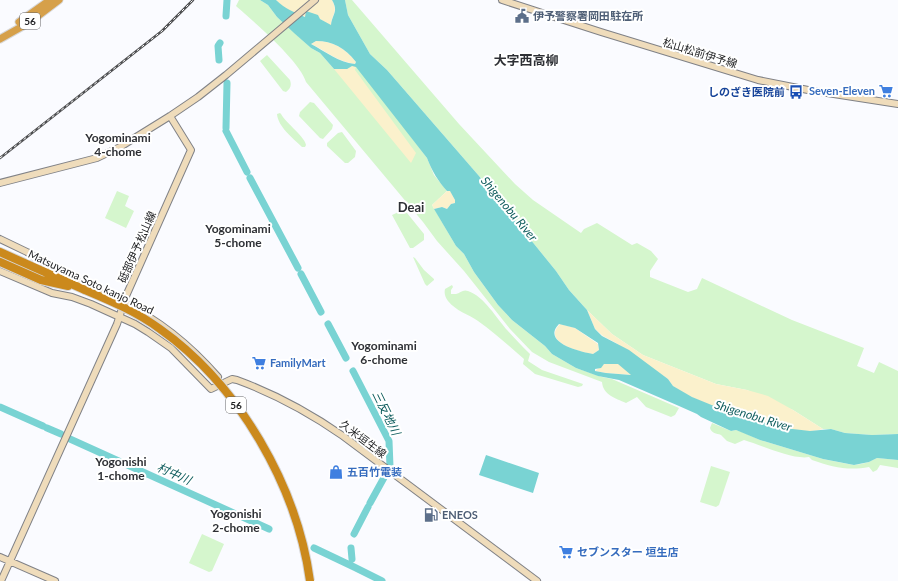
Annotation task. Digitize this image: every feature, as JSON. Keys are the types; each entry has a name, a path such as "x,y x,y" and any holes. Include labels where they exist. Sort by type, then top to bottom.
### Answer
{"highway":[{"name":"56","path":"0,34 25,19 50,0"},
{"name":"56","path":"0,39 30,22 59,0"},
{"name":"56","path":"0,248 53,273"},
{"name":"Matsuyama Soto kanjo Road","path":"0,252 53,273 85,290 132,311 160,328 187,350 224,390 244,416 259,439 279,476 296,521 310,581"},
{"name":"56","path":"0,262 41,280 85,290"}],"main road":[{"path":"0,183 97,158 120,147 198,97 315,0"},
{"name":"松山松前伊予線","path":"502,0 758,80 800,89 898,104"},
{"name":"砥部伊予松山線","path":"1,581 120,317 123,303 191,150 170,116"},
{"path":"0,239 40,260 53,273"},
{"path":"0,244 25,255 53,273 136,309 154,320 185,342 223,383"},
{"name":"久米垣生線","path":"0,266 120,317 148,332 171,348 211,389 232,379 289,403 316,418 537,581"},
{"name":"久米垣生線","path":"0,271 52,293 72,297"},
{"path":"0,557 55,581"}],"green space":[{"path":"239,0 260,0 268,5 277,17 311,48 320,53 334,69 356,66 427,158 434,175 447,191 432,205 456,246 464,254 474,272 498,305 512,320 545,346 552,354 576,368 612,379 679,408 675,415 671,417 646,407 637,397 626,403 610,396 605,390 602,382 549,362 532,352 510,329 464,271 437,241 423,222 306,82 295,63 275,42 236,6"},
{"path":"345,0 352,0 459,124 515,184 533,200 581,233 584,229 597,223 632,245 637,243 651,251 658,259 650,271 650,277 688,292 697,289 702,278 792,320 864,348 857,366 874,373 879,362 898,371 898,434 872,435 845,433 831,429 823,429 793,410 747,390 716,384 643,355 612,334 569,290 556,271 479,176 387,70 370,54 348,15"},
{"path":"267,55 290,80 291,84 289,90 286,92 283,91 260,61"},
{"path":"310,102 314,103 333,125 332,129 323,139 320,138 299,116 300,112"},
{"path":"280,113 303,138 306,145 305,147 302,147 283,128 277,114"},
{"path":"342,132 356,151 355,157 348,163 345,163 327,146 327,143 338,133"},
{"path":"117,191 129,196 125,206 134,211 126,228 105,218"},
{"path":"403,210 424,234 424,240 413,248 410,248 392,215"},
{"path":"413,257 434,279 427,286 425,284"},
{"path":"452,285 453,287 451,294 466,291 474,294 490,308 508,331 530,354 528,361 542,370 583,384 582,386 578,387 535,374 523,364 524,359 496,335 478,321 458,310 448,301 445,295 445,289"},
{"path":"712,423 731,431 736,430 760,440 823,459 854,465 869,462 877,458 898,460 898,468 880,465 877,470 873,472 869,467 854,469 840,468 826,465 812,460 809,457 786,454 744,440 735,444 727,441 721,435 714,433 710,428"},
{"path":"711,466 730,472 719,505 716,507 700,502"},
{"path":"202,534 224,544 212,571 209,572 189,563"}],"sand":[{"path":"276,0 332,0 335,11 331,26 320,19 306,17 288,10"},
{"path":"316,41 328,42 338,46 352,57 356,62 355,64 338,59 311,44"},
{"path":"352,66 356,66 355,70 416,153 411,163 334,69 347,69"},
{"path":"450,190 455,203 451,204 447,209 442,207 434,209 432,205"},
{"path":"587,310 612,334 643,355 716,384 768,396 823,429 812,431 798,430 761,422 739,416 684,393 673,386 668,379 616,343 603,336 595,329"},
{"path":"560,324 575,328 598,344 599,350 593,354 564,345 555,336 555,330"},
{"path":"604,364 619,364 632,375 595,371"}],"water":[{"path":"260,0 276,0 293,12 305,17 306,11 318,15 320,19 331,25 335,10 332,0 345,0 348,15 370,54 387,70 479,176 556,271 569,290 587,310 595,329 602,336 629,350 668,379 673,386 692,397 736,415 784,428 810,431 831,429 845,433 872,435 898,434 898,460 877,458 869,462 854,465 823,459 760,440 736,430 731,431 697,414 619,380 598,376 576,368 552,354 545,346 512,320 498,305 474,272 464,254 456,246 434,209 442,207 447,209 451,204 455,203 450,191 447,191 433,172 427,158 356,67 352,66 347,69 334,69 320,53 311,48 277,17 268,5","holes":["316,41 328,42 338,46 352,57 356,62 355,64 338,59 311,44","559,324 575,328 598,343 599,350 593,354 564,345 558,341 555,336 555,330","604,364 618,364 631,375 595,371 595,369 601,368"]},
{"path":"486,455 539,473 533,493 479,475"}],"waterway":[{"name":"三反地川","path":"226,16 227,0"},
{"name":"三反地川","path":"219,60 218,46 220,43"},
{"name":"三反地川","path":"226,128 227,83"},
{"name":"三反地川","path":"226,131 247,172"},
{"name":"三反地川","path":"250,178 298,268"},
{"name":"三反地川","path":"301,274 321,312"},
{"name":"三反地川","path":"328,324 346,358"},
{"name":"三反地川","path":"353,371 389,441 390,467"},
{"name":"村中川","path":"0,407 43,426"},
{"name":"村中川","path":"47,428 61,434"},
{"name":"村中川","path":"70,439 269,529"},
{"name":"三反地川","path":"370,503 386,474"},
{"name":"三反地川","path":"354,534 368,507"},
{"name":"村中川","path":"314,548 382,581"},
{"name":"三反地川","path":"351,548 352,559"}],"railway":[{"path":"0,158 162,31 193,0"}],"place":[{"name":"伊予警察署岡田駐在所","path":"522,16"},
{"name":"Seven-Eleven","path":"886,91"},
{"name":"しのざき医院前","path":"796,92"},
{"name":"FamilyMart","path":"259,363"},
{"name":"五百竹電装","path":"336,472"},
{"name":"ENEOS","path":"431,515"},
{"name":"セブンスター 垣生店","path":"566,552"}],"district":[{"name":"大字西高柳","path":"526,60"},
{"name":"Yogominami 4-chome","path":"118,145"},
{"name":"Deai","path":"411,207"},
{"name":"Yogominami 5-chome","path":"238,236"},
{"name":"Yogominami 6-chome","path":"384,353"},
{"name":"Yogonishi 1-chome","path":"121,469"},
{"name":"Yogonishi 2-chome","path":"236,521"}],"water label":[{"name":"Shigenobu River","path":"509,209"},
{"name":"Shigenobu River","path":"753,416"}]}
